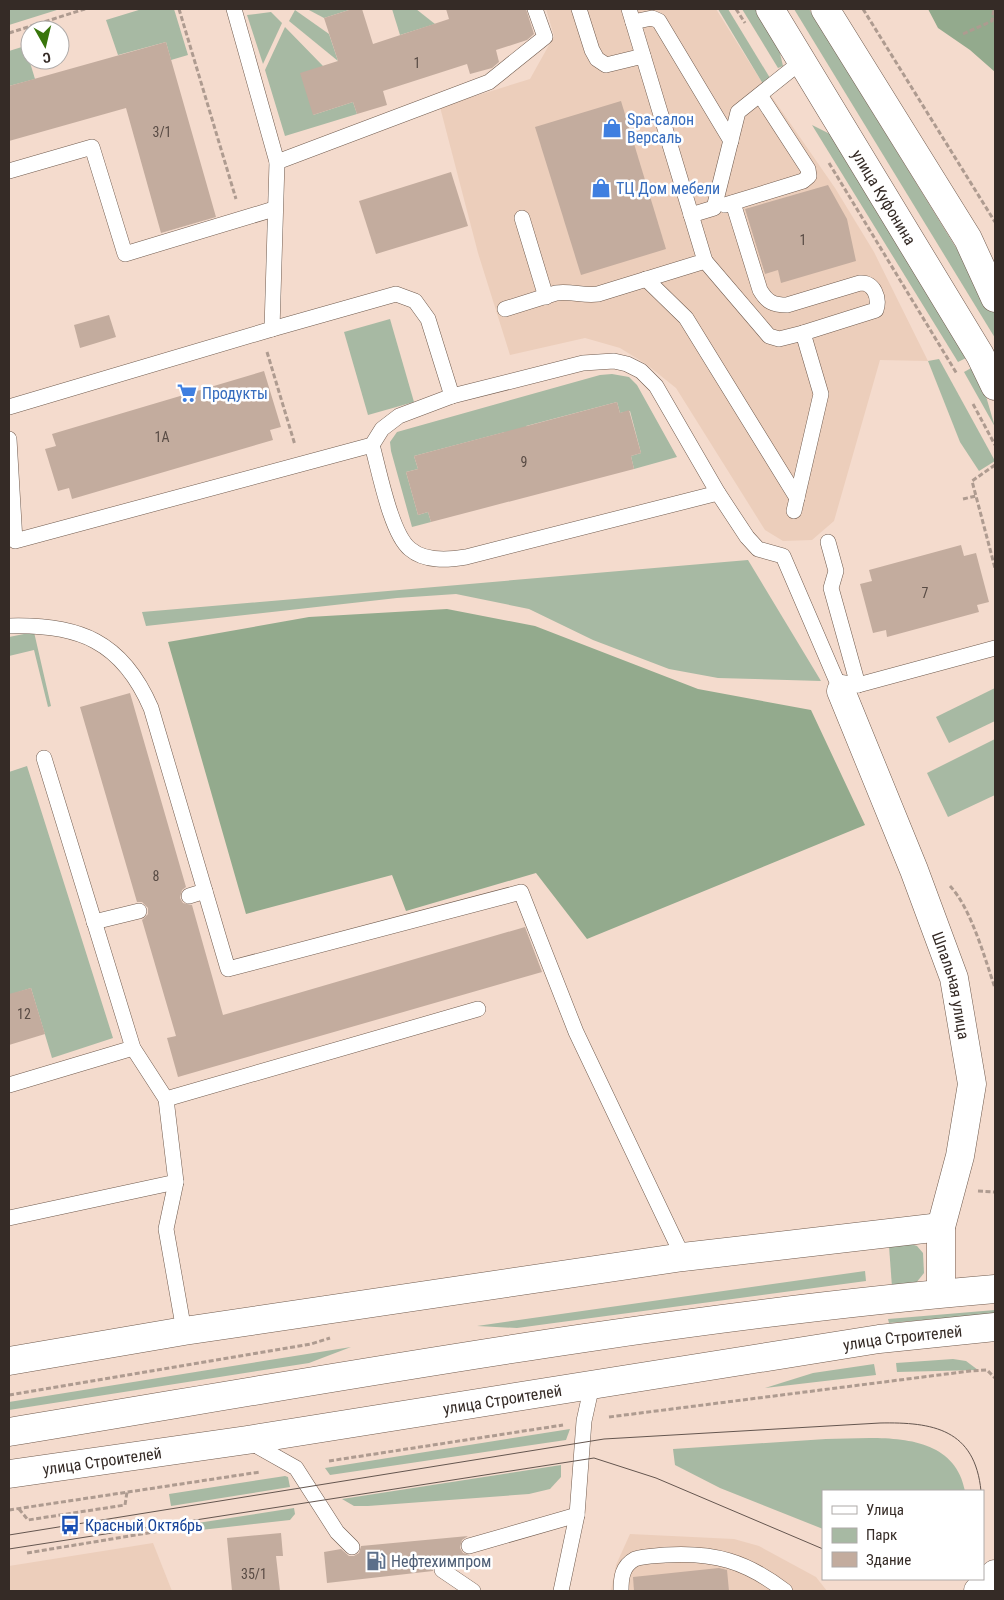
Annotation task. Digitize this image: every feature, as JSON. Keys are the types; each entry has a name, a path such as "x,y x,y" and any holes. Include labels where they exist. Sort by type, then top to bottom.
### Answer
{"main road":[{"name":"улица Куфонина","path":"770,9 980,355 995,386"},
{"path":"825,9 968,239 995,298"},
{"name":"Шпальная улица","path":"846,686 954,978 972,1084 960,1156 941,1227 941,1293"},
{"path":"9,1361 184,1331 683,1257 941,1227"},
{"path":"9,1432 501,1350 941,1293 995,1289"},
{"name":"улица Строителей","path":"9,1474 247,1440 879,1339 995,1327"},
{"path":"978,1591 995,1574"}],"lane":[{"path":"234,9 277,162 267,331"},
{"path":"277,162 489,82 545,36 535,9"},
{"path":"579,9 597,59 606,66 643,56"},
{"path":"731,141 659,21 631,15 705,261 769,336 779,339 876,310 877,300 872,285 867,282 787,305 775,305 766,300 760,290 733,203"},
{"path":"714,208 738,112 802,61"},
{"path":"691,215 803,181 809,176 808,168 760,95"},
{"path":"9,170 92,147 125,254 274,209"},
{"path":"522,218 546,297"},
{"path":"505,309 565,292 589,296 705,261"},
{"path":"646,279 686,318 796,504 822,394 803,333"},
{"path":"9,407 396,294 415,301 428,319 452,396"},
{"path":"9,439 15,541 372,445 382,429 399,416 452,396 583,363 614,361 627,364 641,371 656,386 738,524 758,548 782,556 846,686"},
{"path":"372,445 397,531 410,550 433,558 448,560 466,557 718,493"},
{"path":"828,542 836,571 831,588 846,686"},
{"path":"9,626 38,624 77,634 113,651 130,669 151,708 228,968 521,892 576,1032 683,1257"},
{"path":"846,686 995,648"},
{"path":"44,758 133,1048 166,1099 176,1182 166,1229 184,1331"},
{"path":"189,896 205,891"},
{"path":"94,922 139,911"},
{"path":"166,1099 478,1009"},
{"path":"9,1085 133,1048"},
{"path":"9,1218 176,1182"},
{"path":"561,1591 577,1515 580,1459 584,1442 584,1421 592,1385"},
{"path":"247,1440 296,1468 338,1532 352,1547"},
{"path":"470,1546 577,1515"},
{"path":"621,1591 623,1571 635,1559 700,1554 724,1558 749,1567 785,1591"},
{"path":"442,1570 473,1591"}],"path":[{"path":"9,33 85,9"},
{"path":"179,9 242,219"},
{"path":"736,9 746,24"},
{"path":"862,9 995,222"},
{"path":"963,34 992,21 994,9"},
{"path":"824,154 960,379"},
{"path":"267,331 302,464"},
{"path":"968,395 995,445"},
{"path":"995,465 972,481 995,568"},
{"path":"963,499 976,496"},
{"path":"609,1417 970,1371 987,1370 995,1378"},
{"path":"329,1461 572,1423"},
{"path":"9,1510 264,1471"},
{"path":"19,1509 28,1520 106,1508 125,1505 127,1492"},
{"path":"27,1553 178,1528"}],"shaded area":[{"path":"546,9 716,9 763,84 835,188 874,252 928,361 880,360 834,521 812,540 783,541 765,530 676,388 646,364 620,348 585,338 510,355 478,253 440,107 530,79 554,36"},
{"path":"630,1534 734,1539 759,1546 816,1577 827,1591 611,1591 616,1565"},
{"path":"153,1543 172,1591 9,1591 9,1566"}],"green space":[{"path":"9,9 60,9 20,20 9,25"},
{"path":"142,9 174,9 188,55 171,60 166,42 118,55 106,20"},
{"path":"307,9 352,9 324,18"},
{"path":"392,9 416,9 435,24 400,35"},
{"path":"718,9 728,9 770,78 763,84"},
{"path":"742,9 757,9 779,49 783,66 778,68"},
{"path":"794,9 809,9 995,311 995,338"},
{"path":"928,9 995,9 995,72 970,50 938,28"},
{"path":"295,10 329,34 338,61 289,21"},
{"path":"271,12 282,23 263,64 247,15"},
{"path":"285,27 323,66 313,115 353,102 357,114 285,136 265,70"},
{"path":"20,48 20,70 32,70 35,79 9,86 9,51"},
{"path":"812,125 835,139 968,357 958,362"},
{"path":"390,319 414,402 368,415 344,332"},
{"path":"939,359 995,461 979,471 960,442 928,361"},
{"path":"973,367 983,386 995,427 964,372"},
{"path":"612,374 629,377 637,385 677,457 634,469 631,456 641,453 630,411 620,413 617,402 526,426 530,439 505,432 414,456 418,469 406,472 418,515 428,512 431,522 412,527 391,451 390,442 397,432 600,375"},
{"path":"748,560 821,681 718,678 669,669 593,640 529,609 456,594 397,598 146,626 142,612"},
{"path":"447,609 535,626 698,689 811,710 865,825 587,939 536,873 406,911 392,875 246,914 168,642 309,617"},
{"path":"34,632 51,706 48,707 34,650 9,656 9,637"},
{"path":"995,688 995,721 949,743 936,717"},
{"path":"995,739 995,795 948,817 927,773"},
{"path":"27,766 113,1038 52,1058 31,988 9,995 9,772"},
{"path":"908,1243 917,1246 923,1253 924,1273 916,1283 892,1287 889,1246"},
{"path":"865,1271 866,1281 517,1328 477,1326"},
{"path":"995,1310 995,1314 889,1323 888,1319"},
{"path":"351,1347 309,1363 9,1410 9,1402"},
{"path":"953,1359 966,1361 978,1370 897,1372 896,1363"},
{"path":"874,1364 876,1375 765,1388 813,1373"},
{"path":"570,1429 566,1440 330,1475 325,1468"},
{"path":"866,1438 909,1441 928,1446 945,1456 958,1470 965,1490 822,1490 822,1529 720,1488 675,1465 673,1449 826,1439"},
{"path":"561,1465 561,1477 550,1489 529,1494 368,1506 354,1506 342,1499"},
{"path":"288,1477 290,1487 171,1506 169,1494"},
{"path":"294,1508 295,1514 290,1520 183,1532 178,1526"}],"building":[{"path":"352,9 362,9 373,44 449,19 446,9 526,9 534,34 527,40 496,50 499,62 492,68 470,74 467,64 383,91 387,105 357,114 353,102 313,115 300,73 338,61 324,18"},
{"path":"166,42 216,217 161,233 126,108 9,141 9,86"},
{"name":"ТЦ Дом мебели","path":"621,101 666,249 581,275 535,127"},
{"path":"451,172 468,226 376,254 359,201"},
{"path":"828,185 847,219 856,261 781,283 778,270 765,274 745,209"},
{"path":"109,315 116,337 80,348 74,325"},
{"path":"264,371 281,427 270,430 273,440 72,499 69,488 58,491 45,449 56,446 52,434"},
{"path":"617,402 620,413 629,410 641,453 631,456 634,469 431,522 428,512 418,515 406,472 418,469 414,456"},
{"path":"961,545 964,556 976,553 989,602 977,605 979,612 887,637 886,630 873,633 860,584 872,581 869,570"},
{"path":"130,693 186,887 182,890 180,898 183,903 192,905 223,1015 525,927 542,972 178,1077 167,1038 176,1036 142,920 148,914 148,908 142,902 137,902 80,707"},
{"path":"31,988 45,1034 9,1045 9,994"},
{"path":"281,1533 283,1556 276,1556 280,1591 232,1591 227,1538"},
{"path":"468,1536 462,1540 460,1548 463,1553 470,1555 472,1567 456,1568 442,1561 435,1564 433,1571 327,1583 324,1552 341,1549 349,1556 354,1556 359,1553 361,1546"},
{"path":"719,1568 727,1570 729,1591 634,1591 633,1577"}],"tram line":[{"path":"9,1535 604,1439 880,1423 917,1424 948,1433 960,1442 970,1454 977,1470 981,1490"},
{"path":"9,1549 594,1458 656,1478 822,1549"}],"place":[{"name":"Spa-салон Версаль","path":"612,128"},
{"name":"ТЦ Дом мебели","path":"601,188"},
{"name":"Продукты","path":"187,393"},
{"name":"Красный Октябрь","path":"70,1525"},
{"name":"Нефтехимпром","path":"376,1561"}]}
